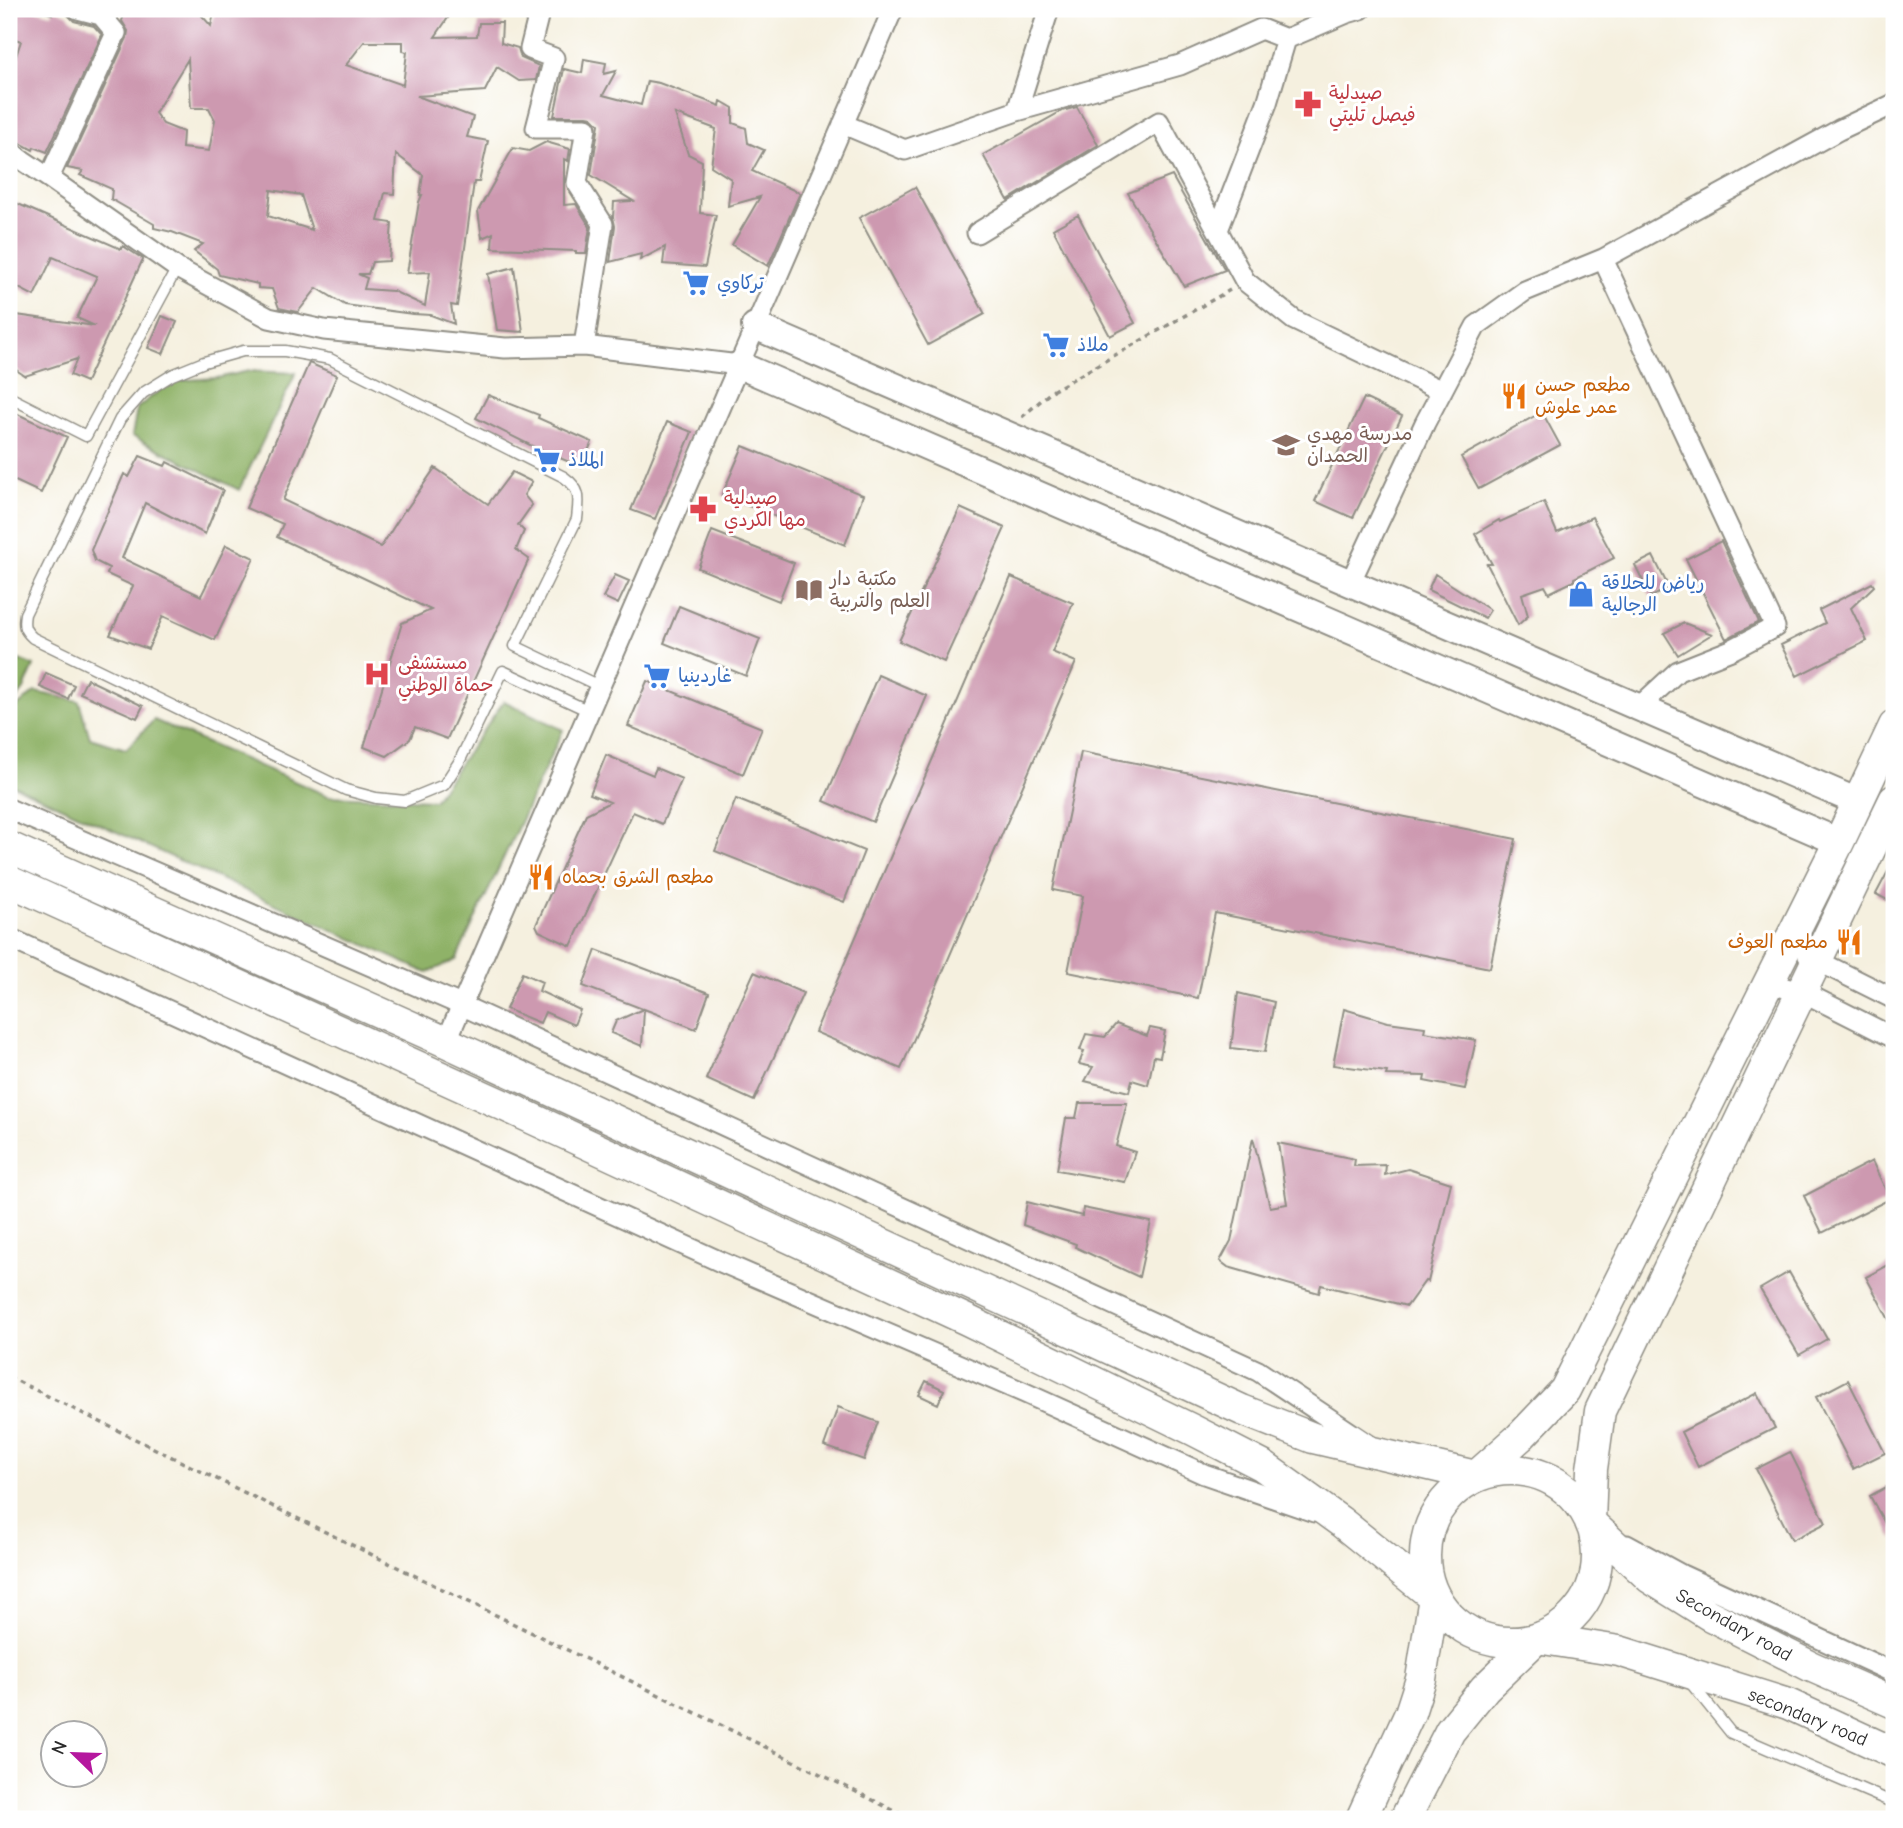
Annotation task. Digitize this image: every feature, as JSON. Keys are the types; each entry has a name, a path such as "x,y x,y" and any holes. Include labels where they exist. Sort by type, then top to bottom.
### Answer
{"main road":[{"path":"755,326 1858,802"},
{"path":"739,365 1839,842"},
{"path":"1361,1819 1410,1713 1421,1679 1434,1597 1425,1571 1425,1544 1433,1517 1451,1493 1476,1476 1520,1437 1565,1390 1839,842 1894,726"},
{"path":"1590,1522 1592,1469 1600,1411 1894,800"},
{"path":"9,847 446,1042 1242,1410 1313,1438 1476,1476 1505,1469 1535,1472 1562,1485 1583,1506 1595,1534 1597,1564 1589,1593 1574,1616 1552,1632 1526,1641 1499,1642 1473,1634 1451,1619 1434,1597 1341,1522 1263,1466 967,1320 9,881"},
{"name":"Secondary road","path":"1590,1522 1650,1578 1709,1615 1810,1666 1894,1703"},
{"path":"1405,1819 1450,1731 1485,1688 1537,1637"},
{"name":"secondary road","path":"1537,1637 1619,1651 1788,1704 1894,1753"}],"street":[{"path":"50,178 116,33 101,15 78,9"},
{"path":"540,9 530,49 554,58 536,128 586,128 577,183 603,225 584,345"},
{"path":"446,1042 892,9"},
{"path":"1017,111 1049,9"},
{"path":"843,124 905,150 1017,111 1181,65 1261,29 1286,39 1361,9"},
{"path":"1218,230 1268,103 1286,39"},
{"path":"1350,583 1476,326 1525,291 1603,259 1839,130 1894,104"},
{"path":"977,233 1159,122 1245,281 1294,320 1442,391"},
{"path":"9,151 177,268 269,318 324,330 505,348 584,345 739,365"},
{"path":"1603,259 1775,627 1731,650 1678,671 1639,707"},
{"path":"9,810 461,1005 1258,1371 1382,1454"},
{"path":"9,938 721,1262 1012,1387 1204,1474 1341,1522"},
{"path":"1787,946 1894,999"},
{"path":"1768,984 1803,992 1894,1038"},
{"path":"1590,1522 1682,1575 1894,1673"}],"lane":[{"path":"9,397 86,436 177,268"},
{"path":"589,711 503,671 459,762 444,785 405,801 376,798 346,789 33,638 23,625 25,614 120,419 143,393 172,374 204,362 243,351 285,351 330,359 564,477 574,485 579,500 577,519 515,646 599,686"},
{"path":"1681,1670 1731,1733 1894,1803"}],"path":[{"path":"1009,436 1020,419 1052,391 1245,281"},
{"path":"9,1377 911,1819"}],"green space":[{"path":"249,371 296,373 239,490 132,436 137,408 172,381 217,378"},
{"path":"14,658 34,666 24,689 9,709 9,662"},
{"path":"35,692 79,701 90,738 126,749 154,720 328,796 434,800 504,701 563,730 456,960 427,973 9,783 9,713"}],"building":[{"path":"9,9 32,9 52,14 54,9 67,14 74,21 94,26 102,35 47,152 34,147 33,150 9,137 9,67 12,68 21,41 9,37"},
{"path":"126,9 143,9 156,14 158,9 196,9 211,26 215,9 454,9 435,37 477,36 479,23 502,23 501,43 518,48 521,58 539,66 536,80 519,81 497,67 485,91 417,96 473,117 467,137 488,141 479,182 474,182 457,306 451,305 454,324 431,315 345,305 317,288 298,312 279,308 272,289 258,288 258,284 219,275 217,269 194,251 203,244 154,228 154,224 111,199 112,189 80,175 83,171 67,168 127,38 128,31 122,21","holes":["364,42 403,42 403,51 407,52 403,85 346,65","188,59 191,108 209,108 215,120 209,151 182,148 183,132 163,124 155,113","396,154 423,175 422,195 407,273 430,272 425,306 393,291 364,289 367,278 358,274 368,274 372,262 389,261 392,223 378,221 385,193 394,194","271,190 301,195 312,230 268,216"]},
{"path":"584,59 606,63 604,74 616,71 603,95 641,105 647,81 720,106 721,101 733,108 733,123 746,128 748,143 764,150 752,171 800,193 768,266 732,245 760,197 728,206 731,179 711,166 716,129 675,114 688,154 702,161 700,213 716,215 705,267 663,264 665,247 640,260 641,254 610,262 615,226 614,202 633,201 591,175 599,124 587,116 554,116 564,69 582,73"},
{"path":"1077,107 1098,145 1008,200 983,155 1062,111"},
{"path":"546,142 570,149 568,161 564,159 564,205 576,204 590,227 586,253 492,248 493,233 482,238 478,211 513,148 529,151"},
{"path":"1172,176 1225,270 1184,286 1128,193"},
{"path":"915,187 985,314 928,345 859,218"},
{"path":"9,200 121,249 123,246 143,259 86,382 70,375 77,359 25,376 9,365 9,314 95,326 77,318 97,276 53,257 34,296 9,283"},
{"path":"1078,215 1135,323 1110,336 1053,229"},
{"path":"514,267 523,332 497,330 488,274"},
{"path":"162,316 177,322 163,354 148,348"},
{"path":"309,363 337,375 283,500 381,547 435,468 488,504 512,472 532,482 524,495 532,505 518,525 524,531 516,550 529,559 447,739 415,727 410,739 387,756 364,747 402,623 431,610 277,537 283,524 246,508"},
{"path":"488,395 539,415 538,418 592,442 581,467 476,418"},
{"path":"1364,398 1402,416 1353,518 1315,501"},
{"path":"9,410 67,437 41,493 9,478"},
{"path":"1542,412 1560,445 1479,489 1461,457"},
{"path":"667,422 692,432 655,519 631,510"},
{"path":"743,446 863,495 845,545 722,495"},
{"path":"140,456 165,466 167,462 223,490 205,534 145,503 122,558 201,596 226,545 254,558 215,640 163,616 148,649 110,635 133,586 107,574 109,568 95,561 91,550 124,474 129,477"},
{"path":"1544,502 1557,533 1592,517 1614,558 1549,593 1545,586 1522,594 1528,616 1518,625 1487,564 1492,564 1475,534 1499,520 1500,522"},
{"path":"960,508 1005,528 944,662 899,641"},
{"path":"712,531 794,563 779,601 698,568"},
{"path":"1721,541 1759,622 1726,639 1686,559"},
{"path":"1653,556 1669,588 1651,597 1635,565"},
{"path":"1435,574 1490,610 1485,618 1428,590"},
{"path":"615,575 629,581 618,604 603,597"},
{"path":"1011,577 1073,603 1052,652 1076,662 901,1069 815,1032"},
{"path":"1872,583 1874,586 1851,608 1867,641 1797,676 1781,645 1825,623 1819,610"},
{"path":"679,606 760,639 746,676 664,643"},
{"path":"1684,623 1712,634 1678,655 1664,633"},
{"path":"46,673 74,685 68,699 40,687"},
{"path":"878,675 927,696 873,822 824,801"},
{"path":"87,679 143,706 137,718 80,693"},
{"path":"647,681 762,728 743,774 628,726"},
{"path":"1081,752 1516,839 1490,968 1215,913 1198,998 1068,972 1083,896 1053,890"},
{"path":"606,755 653,775 656,768 682,779 662,824 633,812 571,946 539,931 536,925 586,814 610,802 590,794"},
{"path":"736,799 864,851 844,902 715,851"},
{"path":"1894,860 1894,891 1889,901 1876,894"},
{"path":"596,950 709,993 696,1029 644,1009 642,1046 611,1033 616,1021 643,1009 583,986"},
{"path":"754,972 803,993 754,1101 706,1079"},
{"path":"522,973 542,982 539,991 580,1010 574,1025 545,1012 540,1023 506,1009"},
{"path":"1238,993 1274,1002 1265,1052 1231,1048"},
{"path":"1344,1009 1388,1022 1425,1027 1424,1032 1476,1040 1465,1089 1424,1081 1425,1076 1386,1075 1387,1072 1333,1065"},
{"path":"1116,1024 1147,1036 1150,1028 1165,1031 1160,1057 1154,1056 1148,1085 1132,1080 1129,1092 1085,1081 1093,1067 1079,1064 1084,1051 1080,1050 1086,1034 1105,1037"},
{"path":"1079,1103 1127,1103 1116,1146 1135,1152 1125,1182 1057,1170 1066,1118 1076,1118"},
{"path":"1253,1138 1270,1207 1287,1204 1278,1143 1355,1159 1354,1166 1386,1165 1385,1175 1408,1169 1451,1183 1428,1282 1425,1281 1407,1306 1321,1285 1319,1293 1228,1267 1220,1261 1231,1241"},
{"path":"1872,1161 1890,1199 1822,1233 1804,1196"},
{"path":"1027,1202 1082,1216 1083,1208 1151,1222 1139,1277 1075,1247 1076,1244 1023,1225"},
{"path":"1894,1262 1894,1329 1866,1277"},
{"path":"1789,1272 1827,1339 1799,1355 1760,1289"},
{"path":"1848,1380 1885,1453 1853,1469 1816,1397"},
{"path":"926,1381 944,1390 938,1404 919,1395"},
{"path":"1757,1393 1775,1428 1698,1467 1681,1432"},
{"path":"838,1407 878,1422 864,1460 824,1446"},
{"path":"1790,1452 1826,1523 1792,1540 1756,1469"},
{"path":"1894,1483 1894,1540 1870,1496"}],"place":[{"name":"صيدلية فيصل تليتي","path":"1308,104"},
{"name":"تركاوي","path":"696,283"},
{"name":"ملاذ","path":"1056,345"},
{"name":"مطعم حسن عمر علوش","path":"1514,396"},
{"name":"مدرسة مهدي الحمدان","path":"1286,445"},
{"name":"الملاذ","path":"547,460"},
{"name":"صيدلية مها الكردي","path":"703,509"},
{"name":"مكتبة دار العلم والتربية","path":"809,590"},
{"name":"رياض للحلاقة الرجالية","path":"1581,594"},
{"name":"مستشفى حماة الوطني","path":"377,674"},
{"name":"غاردينيا","path":"657,676"},
{"name":"مطعم الشرق بحماه","path":"541,877"},
{"name":"مطعم العوف","path":"1849,942"}]}
